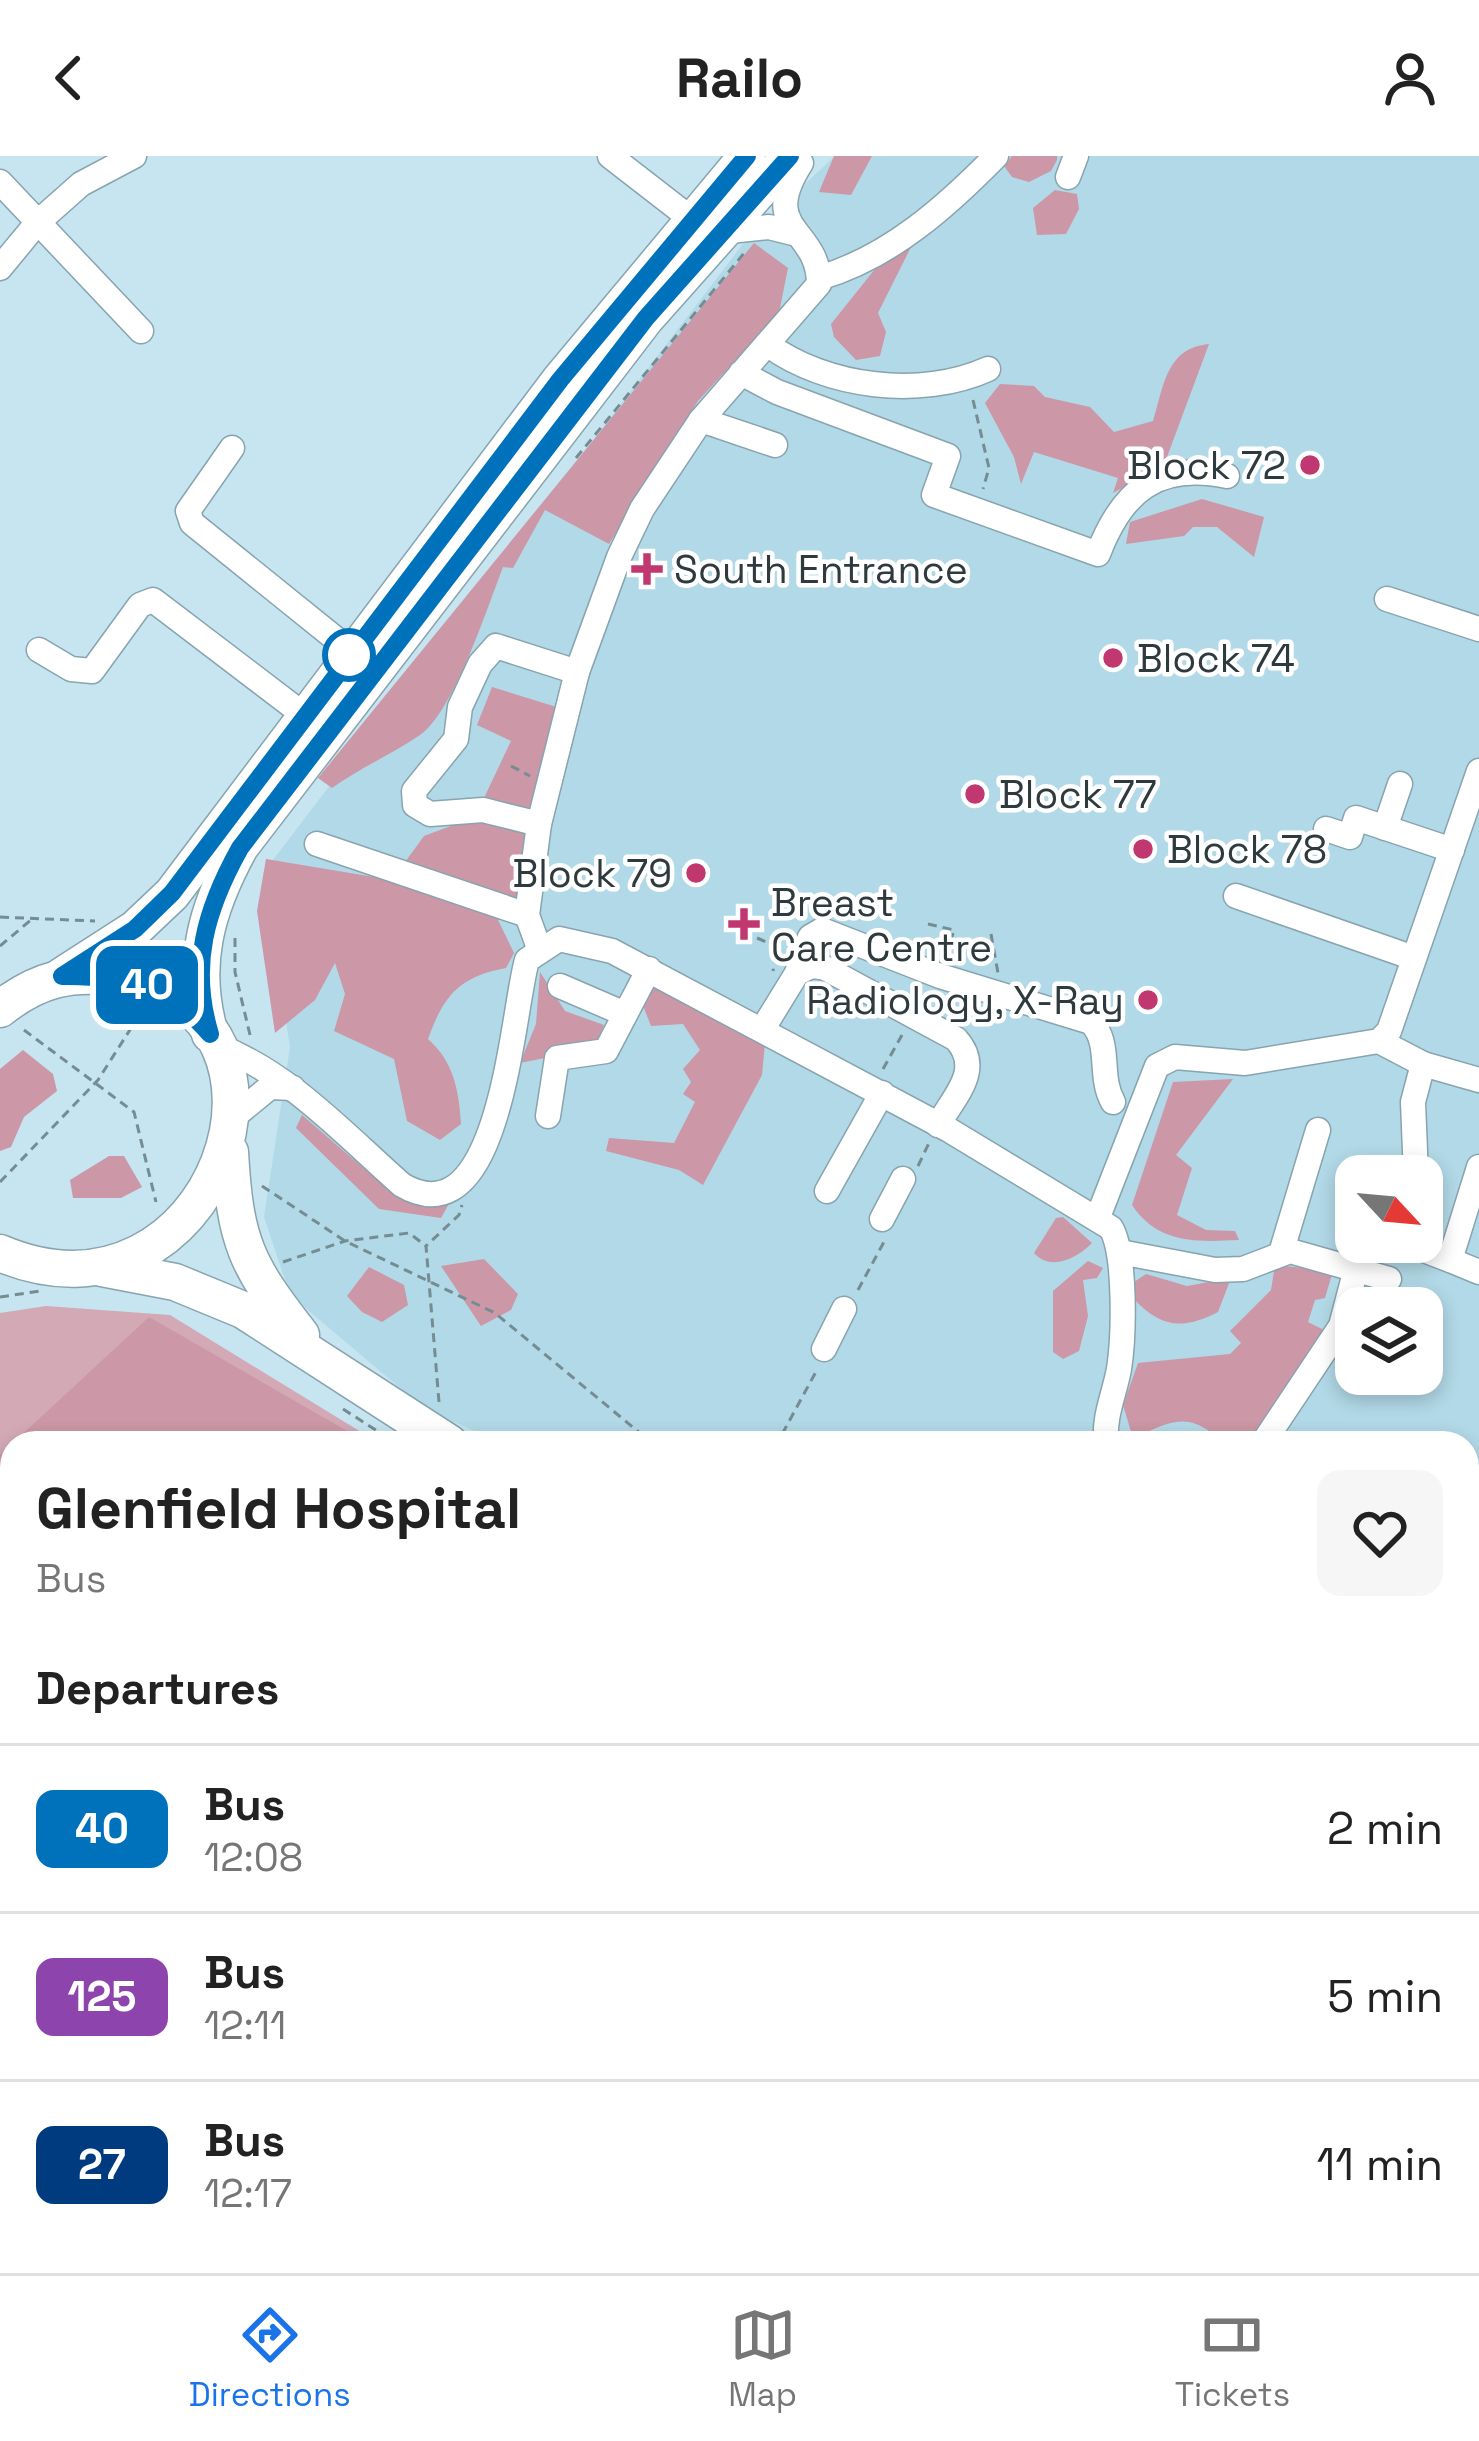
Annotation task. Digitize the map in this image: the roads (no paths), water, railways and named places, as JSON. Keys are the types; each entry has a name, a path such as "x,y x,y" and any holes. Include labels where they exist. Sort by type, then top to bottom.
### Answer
{"highway":[{"path":"314,1352 249,1262 233,1218 228,1077 200,1001 201,946 214,894 240,848 632,335 747,156"},
{"path":"7,1016 56,977 103,954 161,905 352,652 705,225 790,156"},
{"path":"0,973 99,975 159,991 192,1013 214,1040"},
{"path":"99,1268 160,1242 207,1193 230,1130"},
{"path":"0,1253 40,1266 99,1268 187,1286 314,1352 431,1431"}],"street":[{"path":"0,268 37,223 81,184 134,156"},
{"path":"610,156 705,225 770,227 793,233"},
{"path":"539,948 527,915 539,824 577,672 642,509 701,421 813,298 819,278 816,261 793,233 782,206 784,190 805,156"},
{"path":"819,278 871,257 908,233 996,156"},
{"path":"0,182 141,331"},
{"path":"767,344 785,357 880,384 935,386 988,369"},
{"path":"741,373 777,392 948,456 934,495 1099,554 1115,510 1133,494 1172,475 1201,470 1228,476"},
{"path":"701,421 776,445"},
{"path":"232,448 194,499 188,511 192,524 352,652"},
{"path":"1387,599 1479,629"},
{"path":"39,650 70,669 92,671 140,605 153,600 304,715"},
{"path":"539,824 483,810 430,814 415,805 414,791 456,739 460,707 480,664 496,646 577,672"},
{"path":"1379,1041 1395,1018 1451,850 1470,824 1479,771"},
{"path":"1385,828 1400,784"},
{"path":"1326,829 1350,837 1356,818 1451,850"},
{"path":"317,844 527,915"},
{"path":"1236,896 1414,958"},
{"path":"762,1030 791,967 810,937 822,930 940,976 1091,1022 1104,1046 1102,1095"},
{"path":"214,1040 293,1088 416,1193 437,1194 458,1183 476,1164 500,1105 526,960 559,939 588,943 649,970 938,1125 1111,1228 1120,1252 1119,1371 1106,1401 1094,1413 1090,1431"},
{"path":"791,967 825,968 956,1039 970,1055 970,1069 938,1125"},
{"path":"548,1116 557,1058 605,1051 649,970"},
{"path":"560,986 625,1014"},
{"path":"1098,1217 1157,1066 1174,1057 1245,1063 1379,1041 1424,1064 1479,1081"},
{"path":"1415,1155 1413,1102 1424,1064"},
{"path":"230,1130 270,1088 293,1088"},
{"path":"827,1191 850,1147 847,1132 875,1090"},
{"path":"1281,1253 1318,1130"},
{"path":"1450,1260 1479,1167"},
{"path":"884,1228 907,1180"},
{"path":"1120,1252 1215,1270 1244,1269 1290,1250 1389,1279"},
{"path":"1443,1257 1479,1272"},
{"path":"1271,1431 1341,1326 1357,1269"},
{"path":"824,1352 850,1301"},
{"path":"1106,1401 1106,1431"}],"place":[{"name":"Block 72","path":"1310,465"},
{"name":"South Entrance","path":"647,569"},
{"name":"Block 74","path":"1113,658"},
{"name":"Block 77","path":"975,794"},
{"name":"Block 78","path":"1143,849"},
{"name":"Block 79","path":"696,873"},
{"name":"Breast Care Centre","path":"744,924"},
{"name":"Radiology, X-Ray","path":"1148,1000"}]}
